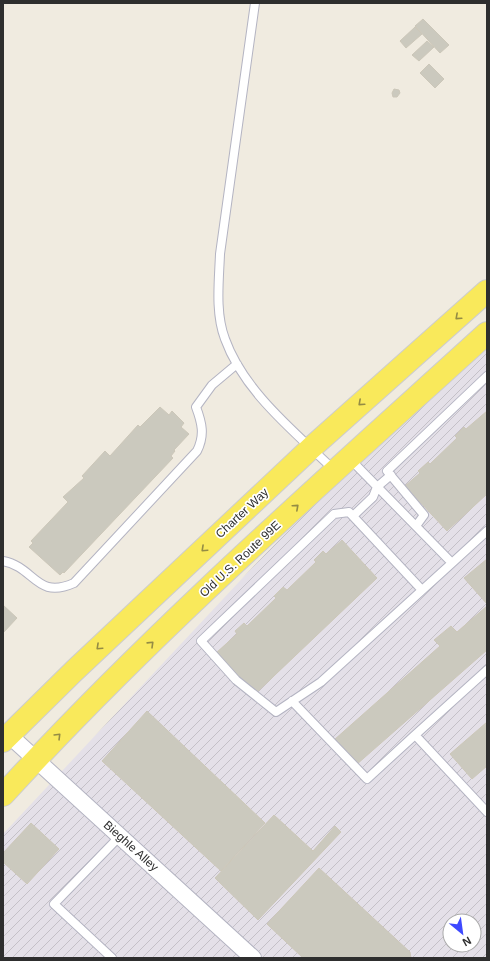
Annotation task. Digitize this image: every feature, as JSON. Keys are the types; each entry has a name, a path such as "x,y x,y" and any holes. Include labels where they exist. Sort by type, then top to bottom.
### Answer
{"main road":[{"name":"Charter Way","path":"6,738 74,671 311,448 487,291"},
{"name":"Old U.S. Route 99E","path":"3,795 36,759 257,542 487,333"},
{"path":"342,465 369,454 487,346"}],"street":[{"name":"Bieghle Alley","path":"6,738 36,759 253,958"}],"lane":[{"path":"255,3 220,254 220,321 224,339 237,364 250,383 268,405 311,448 377,487 452,563"},
{"path":"3,561 19,567 43,586 54,589 62,588 74,583 197,451 203,436 203,426 196,407 212,385 237,364"},
{"path":"416,526 424,514 387,471 487,376"},
{"path":"353,516 373,497 377,487 391,475"},
{"path":"422,590 349,512 334,514 201,641 236,680 276,712 321,682 487,531"},
{"path":"292,701 367,779 487,670"},
{"path":"415,735 487,812"},
{"path":"112,958 54,904 120,836"}],"shaded area":[{"path":"487,348 487,958 3,958 3,834 328,487"}],"building":[{"path":"423,19 449,45 440,53 415,26"},
{"path":"415,27 422,34 406,48 400,41"},
{"path":"427,41 434,47 419,61 412,55"},
{"path":"429,64 444,79 435,88 420,73"},
{"path":"394,89 399,90 400,93 397,97 393,97 392,93"},
{"path":"160,407 169,415 172,411 184,423 181,427 189,434 174,450 175,451 171,456 173,458 64,573 63,572 60,575 29,547 33,543 31,541 68,502 63,497 84,478 82,476 105,451 110,456 138,425 140,427"},
{"path":"487,411 487,494 447,531 405,486 420,473 418,471 428,462 430,464 457,438 455,436 464,427 466,429"},
{"path":"342,540 377,578 255,694 216,653 237,634 235,631 244,623 247,626 276,598 274,596 283,587 287,590 316,562 314,560 323,551 326,554"},
{"path":"487,559 487,604 464,578"},
{"path":"3,605 17,618 3,633"},
{"path":"487,606 487,650 356,765 334,740 440,646 434,640 451,626 457,632"},
{"path":"147,711 265,823 221,871 102,761"},
{"path":"487,722 487,766 472,779 450,754"},
{"path":"274,815 313,851 335,826 341,832 258,920 215,878"},
{"path":"31,823 59,849 27,884 3,862 3,853"},
{"path":"319,868 410,952 411,958 303,958 267,924"}]}
